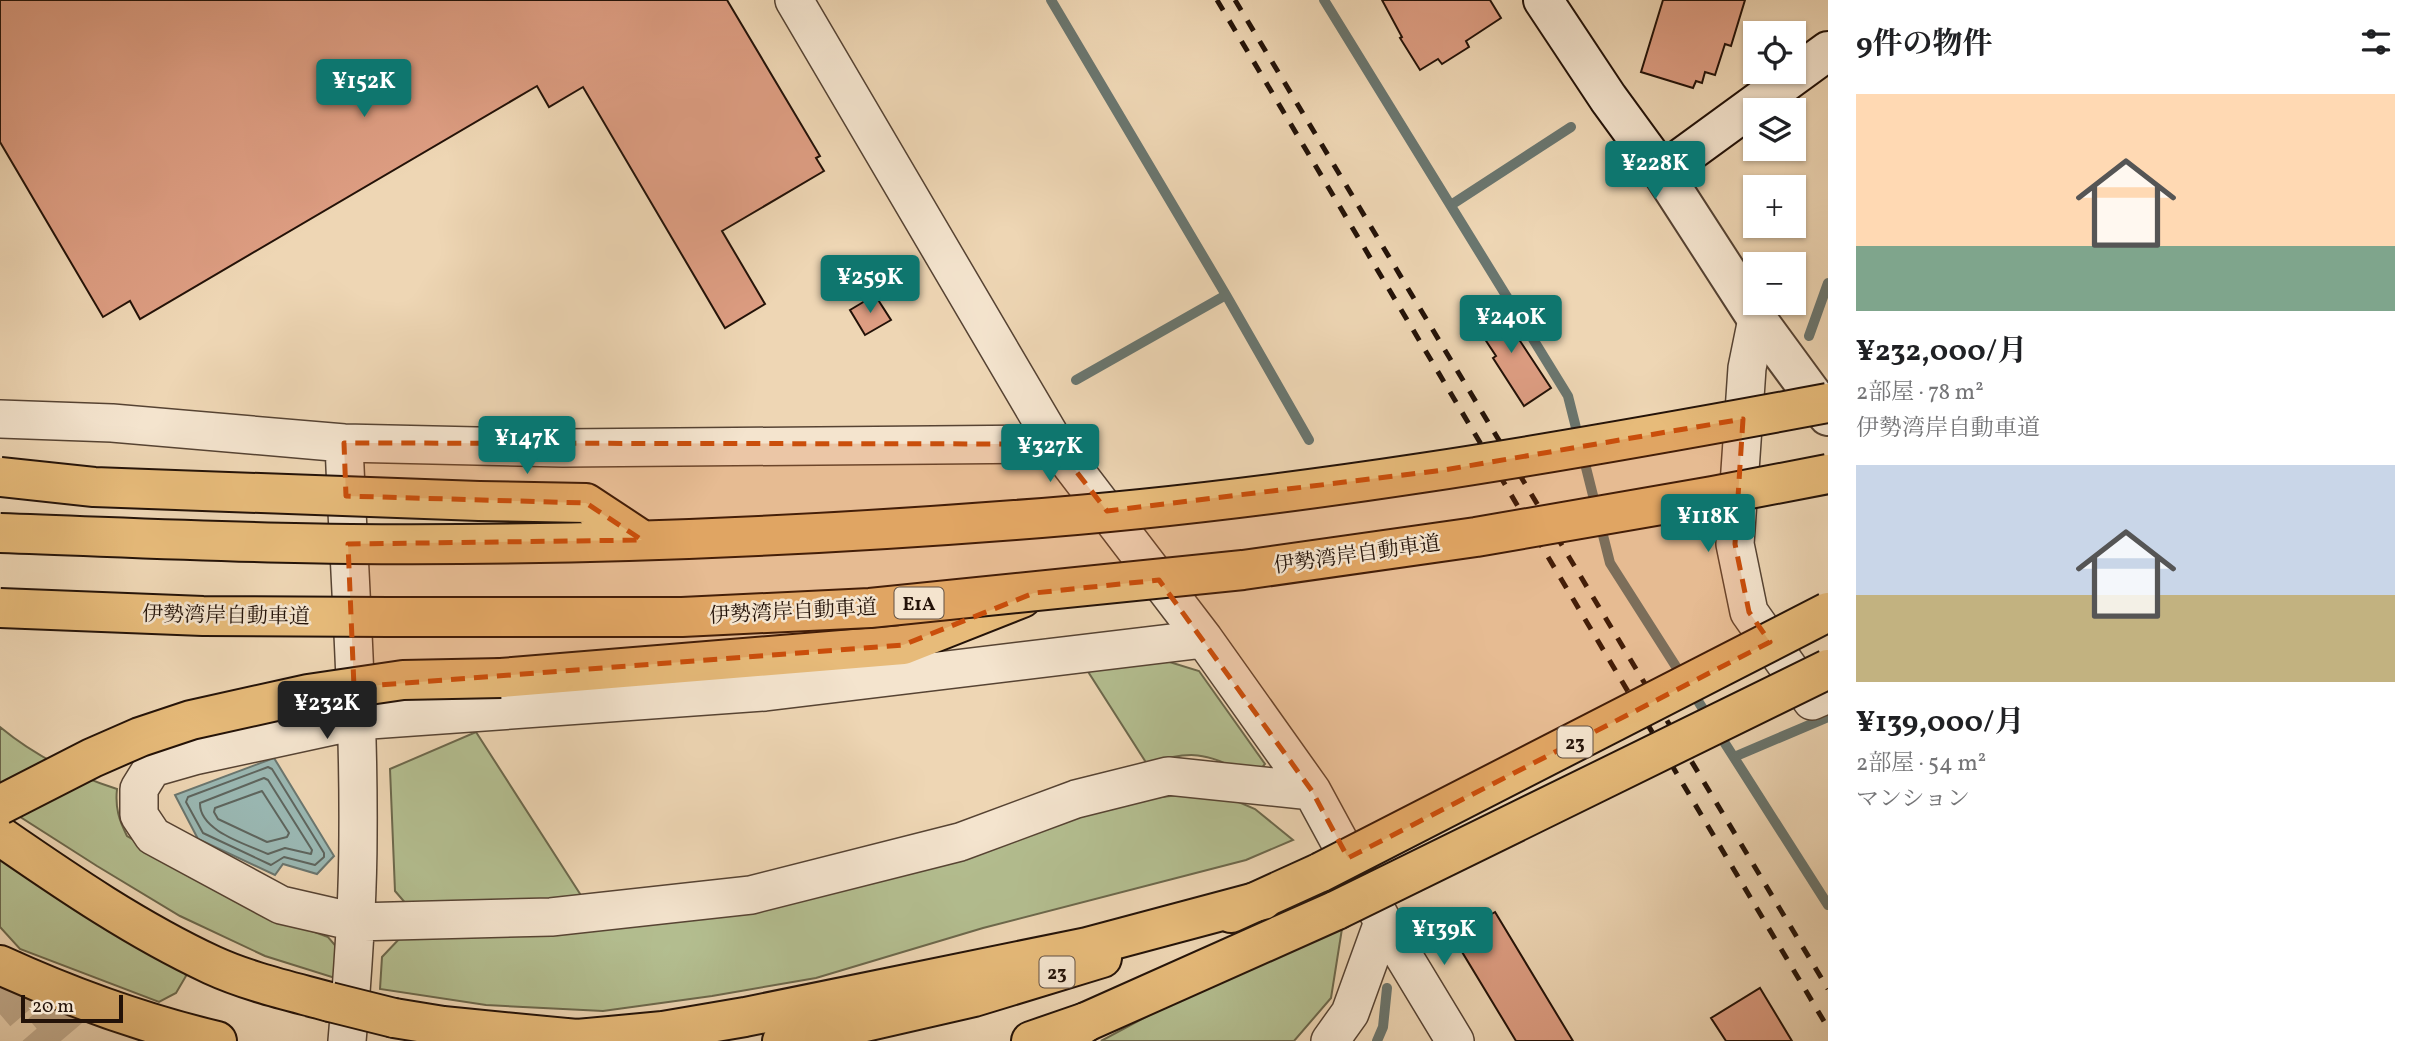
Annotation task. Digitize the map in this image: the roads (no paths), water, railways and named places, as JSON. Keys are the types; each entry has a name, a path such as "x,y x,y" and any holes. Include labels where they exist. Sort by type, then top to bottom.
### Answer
{"highway":[{"path":"0,533 351,544 642,540 1019,520 1228,499 1444,470 1828,403"},
{"name":"伊勢湾岸自動車道","path":"0,608 203,616 682,617 870,608 1243,570 1476,537 1828,474"},
{"path":"0,477 94,487 479,501 586,502 642,540"},
{"path":"0,805 140,737 191,720 307,694 403,680 501,678 903,645 1034,593"},
{"name":"23","path":"782,1041 974,997 1073,968 1263,900 1828,612"},
{"name":"23","path":"1031,1041 1072,1032 1337,910 1828,669"},
{"path":"0,836 79,890 173,946 214,966 258,982 330,1002 443,1026 578,1039 663,1031 745,1017 1087,947 1263,900"},
{"path":"0,965 36,982 160,1028 216,1041"},
{"path":"0,985 81,1019 149,1041"}],"main road":[{"path":"1543,0 1608,98 1662,172 1757,319 1828,416"},
{"path":"1662,172 1828,51"}],"street":[{"path":"793,0 1055,444 1204,639 1312,791 1383,922 1455,1041"},
{"path":"1757,319 1747,368 1735,544 1749,612 1812,701 1828,694"},
{"path":"0,419 112,423 344,443 563,448 1055,444"},
{"path":"344,443 358,834 347,1041"},
{"path":"1204,639 765,692 356,721 194,756 152,768 139,789 139,815 153,836 281,905 355,922 551,917 751,895 960,842 1076,799 1168,776 1312,791"},
{"path":"1331,1041 1350,1013 1383,922"}],"water":[{"path":"274,758 334,856 317,874 283,864 275,875 198,839 175,795"}],"waterway":[{"path":"1051,0 1309,440"},
{"path":"1324,0 1568,396 1610,563 1828,905"},
{"path":"1451,205 1571,127"},
{"path":"1809,336 1828,283"},
{"path":"1076,380 1226,295"},
{"path":"1734,757 1828,717"},
{"path":"1377,1041 1383,1027 1387,988"}],"tunnel":[{"path":"6,963 72,1041"},
{"path":"0,985 48,1041"}],"railway":[{"path":"1217,0 1828,1028"},
{"path":"1235,0 1828,989"}]}
